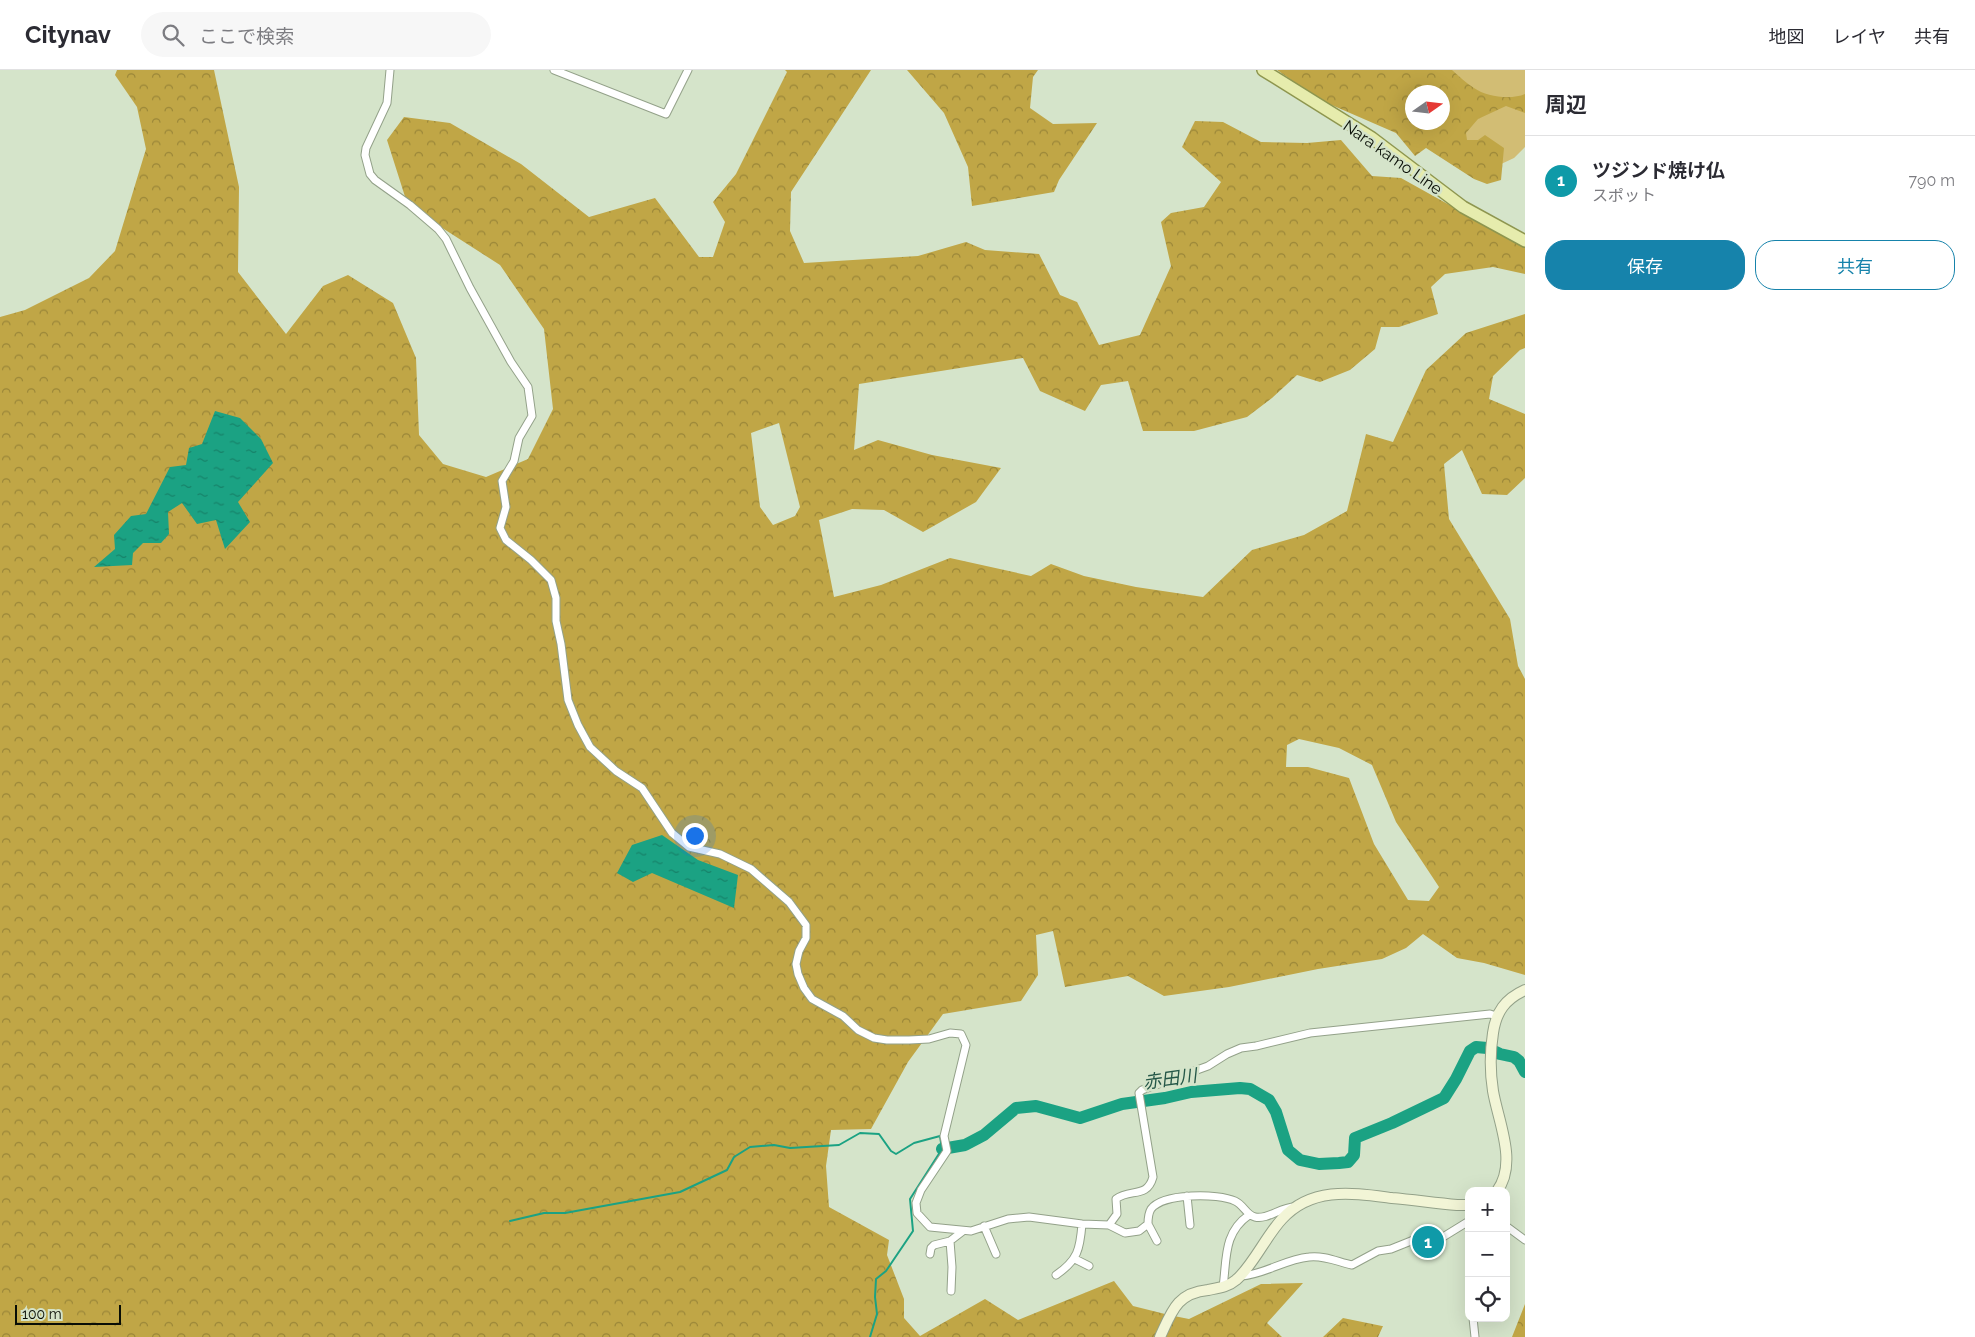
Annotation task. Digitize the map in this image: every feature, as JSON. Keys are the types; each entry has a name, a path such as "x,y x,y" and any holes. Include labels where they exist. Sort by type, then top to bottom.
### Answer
{"main road":[{"name":"Nara kamo Line","path":"1264,70 1372,138 1463,207 1525,241"},
{"path":"1499,1187 1503,1181 1506,1158 1493,1090 1492,1042 1496,1016 1510,998 1525,990"},
{"path":"1160,1337 1173,1310 1184,1296 1223,1287 1235,1281 1241,1276 1274,1227 1296,1207 1319,1196 1349,1193 1465,1205"}],"street":[{"path":"390,70 387,103 367,144 365,155 367,165 375,180 410,205 438,229 446,239 470,288 511,362 528,387 532,416 519,438 514,461 502,481 506,507 500,528 506,540 531,560 551,580 556,598 556,621 568,700 578,726 590,747 603,761 642,788 672,834 689,847 720,854 751,869 789,902 806,925 806,938 799,951 796,964 801,982 812,998 843,1016 858,1030 874,1038 909,1040 929,1039 950,1033 961,1034 966,1045 944,1136 947,1152 921,1190 916,1203 917,1213 930,1227 972,1231 1008,1219 1029,1216 1082,1224 1109,1225 1125,1233 1139,1231 1148,1224"},
{"path":"554,70 666,114 688,70"},
{"path":"1109,1225 1117,1214 1116,1199 1120,1196 1146,1190 1153,1176 1140,1105 1140,1093 1142,1090 1208,1066 1241,1048 1310,1033 1490,1014 1496,1016"},
{"path":"1187,1196 1190,1225"},
{"path":"1157,1241 1148,1224 1150,1210 1157,1203 1168,1199 1187,1196 1234,1200 1242,1205 1249,1215 1264,1218 1285,1207 1296,1207"},
{"path":"1223,1287 1232,1230 1249,1215"},
{"path":"1241,1276 1250,1276 1287,1262 1309,1257 1324,1257 1352,1265 1378,1251 1391,1249 1426,1235 1438,1238 1443,1237 1465,1223"},
{"path":"1056,1275 1068,1267 1075,1259 1080,1246 1082,1224"},
{"path":"984,1226 996,1254"},
{"path":"1510,1229 1525,1240"},
{"path":"930,1254 930,1248 934,1245 950,1241 963,1231"},
{"path":"950,1241 951,1292"},
{"path":"1075,1259 1089,1266"},
{"path":"1473,1322 1475,1337"}],"shaded area":[{"path":"1365,70 1525,70 1525,147 1514,158 1499,165 1450,128 1450,85 1405,85 1405,89"}],"green space":[{"path":"117,70 214,70 239,187 238,272 286,334 323,286 348,275 393,303 416,358 419,435 443,464 486,477 528,459 553,409 544,329 500,265 408,206 387,140 404,117 450,123 521,164 589,217 655,198 699,257 713,257 725,222 713,202 736,174 787,72 785,70 871,70 791,192 790,231 804,263 918,256 966,242 985,250 1039,254 1060,295 1077,302 1099,345 1140,335 1171,266 1161,222 1171,213 1204,207 1221,182 1182,147 1195,121 1223,122 1261,142 1307,143 1341,140 1372,176 1401,178 1525,247 1525,274 1493,267 1445,274 1431,287 1438,314 1399,327 1381,327 1375,349 1350,370 1320,382 1297,375 1272,398 1247,417 1194,431 1143,431 1128,381 1101,385 1085,411 1040,391 1023,358 859,384 854,450 878,440 932,455 1001,468 976,502 923,532 884,510 852,509 819,520 834,597 881,585 950,558 1031,576 1051,564 1084,576 1136,587 1203,597 1252,550 1304,535 1347,511 1366,434 1393,442 1426,370 1466,333 1525,314 1525,348 1520,350 1493,376 1489,399 1525,414 1525,478 1507,495 1482,494 1462,450 1444,464 1449,519 1510,619 1518,666 1525,679 1525,975 1484,963 1457,958 1423,934 1406,948 1382,959 1318,969 1229,987 1164,996 1128,976 1065,987 1053,931 1036,935 1038,975 1021,1001 943,1014 908,1062 871,1129 831,1130 826,1166 829,1207 889,1240 887,1255 904,1299 904,1318 920,1336 985,1299 1018,1320 1114,1281 1133,1306 1165,1314 1155,1337 0,1337 0,317 25,310 89,278 115,251 146,149 137,107 115,75","holes":["779,423 800,507 795,516 773,525 760,507 751,433","1299,739 1339,748 1372,765 1396,822 1439,887 1429,901 1408,900 1374,844 1349,778 1308,767 1286,767 1287,745"]},
{"path":"907,70 1038,70 1033,77 1030,108 1053,124 1097,123 1059,180 1054,192 972,206 968,167 944,113"},
{"path":"1277,70 1452,70 1471,86 1485,94 1513,97 1525,94 1525,113 1506,106 1478,119 1466,133 1467,140 1478,140 1485,135 1504,148 1501,180 1487,184 1474,179 1426,148 1415,156 1396,133 1320,100"},
{"path":"1303,1283 1267,1323 1282,1337 1164,1337 1174,1316 1189,1319 1261,1284"},
{"path":"1525,1304 1525,1337 1512,1337"},
{"path":"1343,1318 1383,1326 1378,1337 1323,1337"}],"water":[{"path":"215,411 240,418 261,439 273,463 238,502 250,522 225,549 216,520 197,524 182,503 168,512 169,534 161,543 143,543 133,553 132,565 94,567 115,549 114,535 131,516 146,514 170,467 186,465 189,448 202,444"},
{"path":"662,835 698,860 738,875 734,908 652,873 633,882 617,873 632,845"}],"waterway":[{"name":"赤田川","path":"942,1149 965,1145 984,1135 1016,1108 1036,1106 1080,1118 1122,1104 1191,1092 1240,1088 1250,1089 1269,1100 1276,1112 1288,1150 1300,1160 1319,1164 1348,1162 1354,1155 1355,1138 1444,1098 1470,1051 1476,1047 1487,1048 1500,1054 1514,1057 1519,1061 1525,1072"},
{"path":"510,1221 544,1213 565,1213 680,1192 727,1170 734,1157 750,1147 774,1145 790,1148 839,1145 860,1133 879,1134 891,1151 896,1154 914,1143 940,1136 942,1149 910,1199 913,1231 886,1271 876,1279 875,1297 877,1314 870,1337"}],"place":[{"name":"ツジンド焼け仏","path":"1428,1242"}]}
